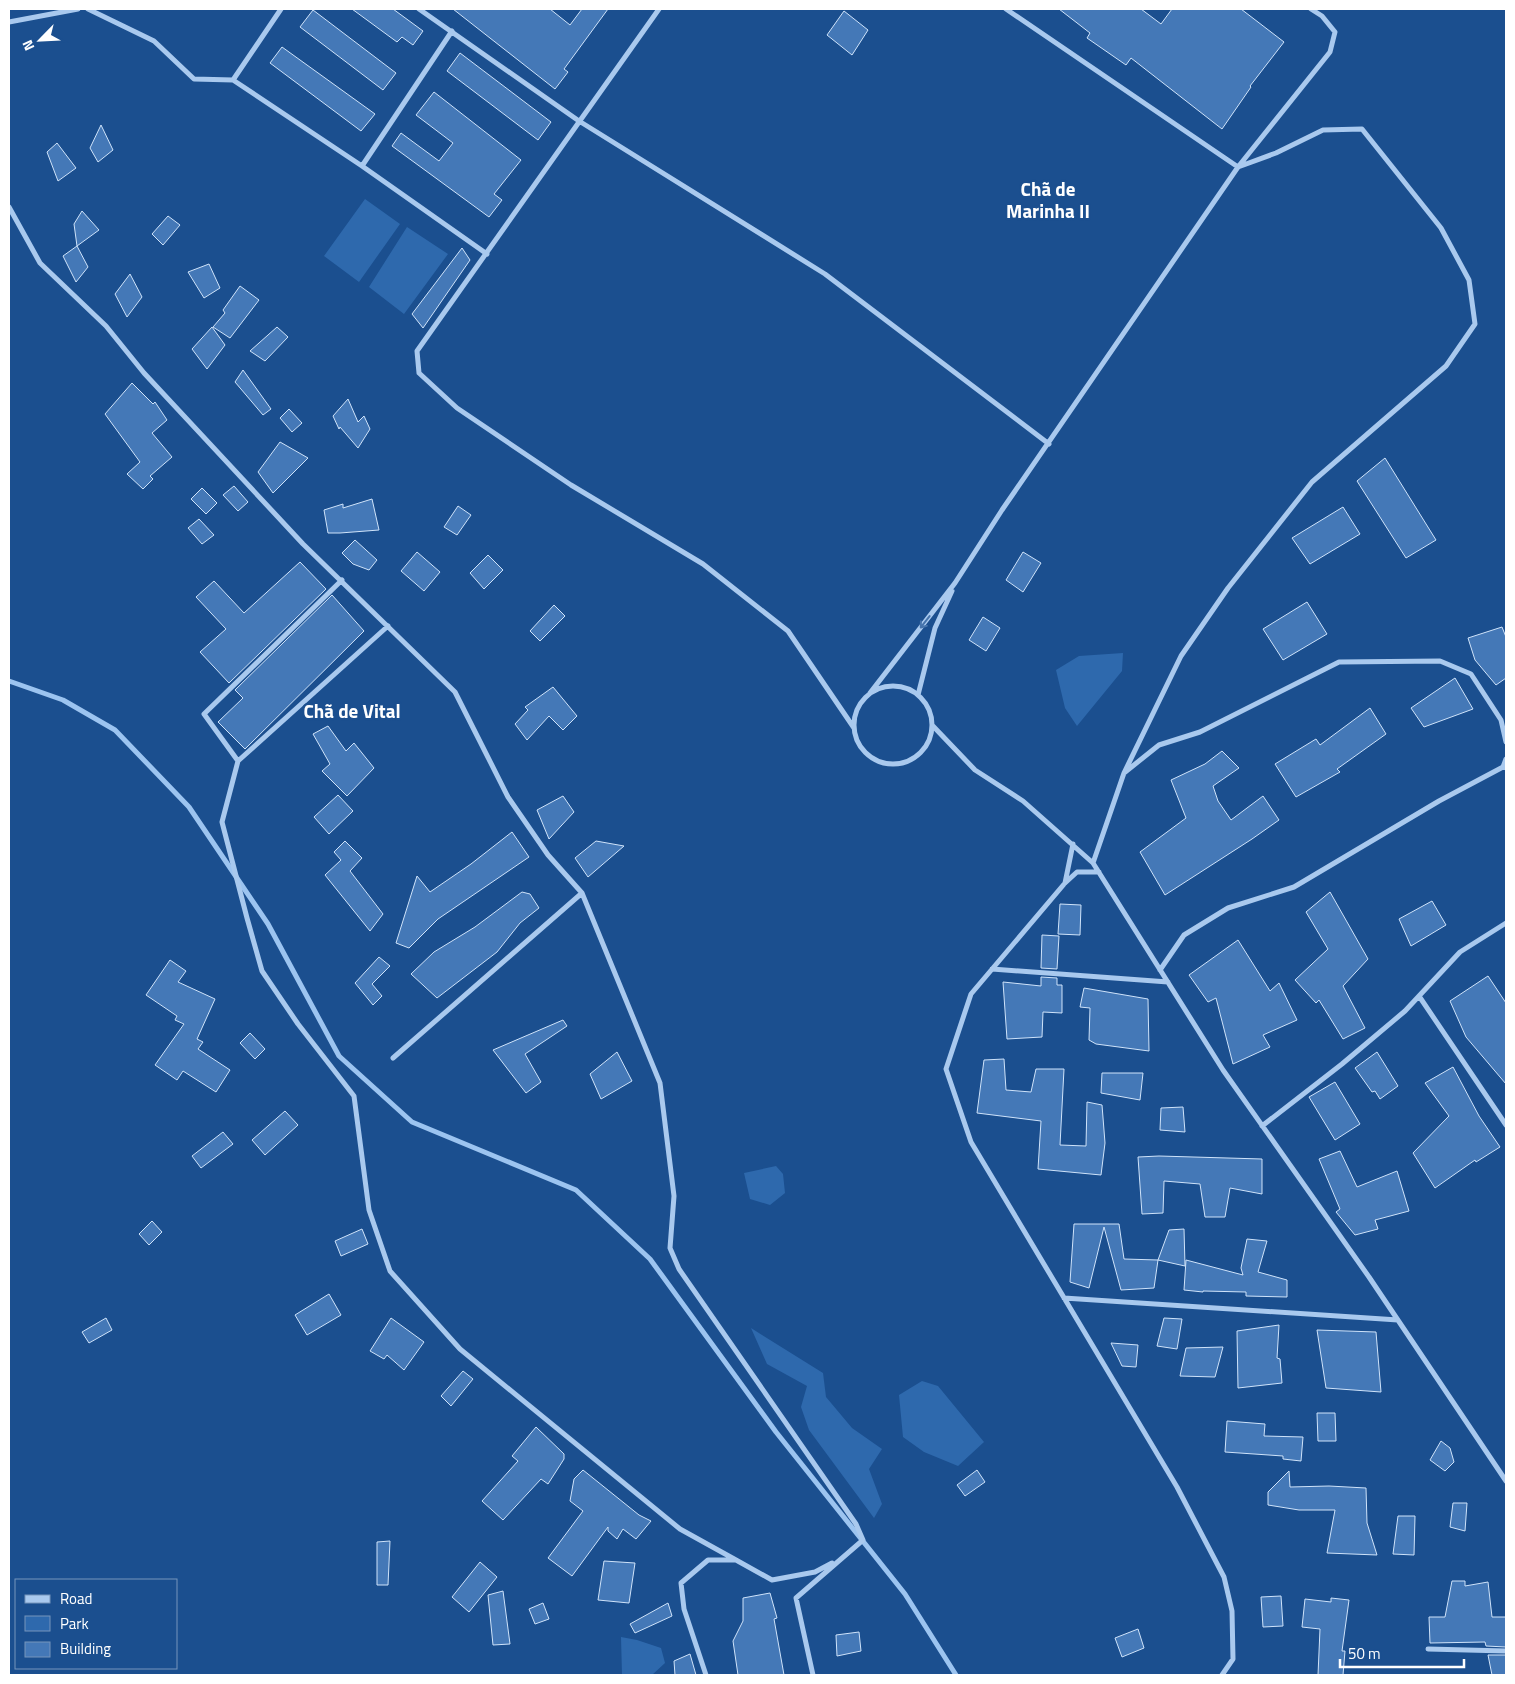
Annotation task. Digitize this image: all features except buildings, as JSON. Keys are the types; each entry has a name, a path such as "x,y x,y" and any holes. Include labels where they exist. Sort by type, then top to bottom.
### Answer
{"street":[{"path":"9,22 78,9"},
{"path":"88,9 154,41 194,79 234,80 362,166 487,254"},
{"path":"234,80 281,9"},
{"path":"419,9 579,121 825,274 1049,444"},
{"path":"659,9 417,351 419,373 457,408 571,485 703,564 788,630 854,728 858,742 867,754 880,762 895,764 909,760 921,752 929,739 932,724 930,713 925,703 918,695 907,688 894,686 881,688 870,693"},
{"path":"1006,9 1238,167"},
{"path":"854,728 855,715 860,703 870,693 955,583 1002,510 1238,167 1330,52 1335,32 1322,16 1311,9"},
{"path":"362,166 452,31"},
{"path":"1093,864 1124,773 1181,656 1228,588 1312,482 1446,366 1474,324 1469,280 1441,228 1362,128 1323,130 1276,153 1238,167"},
{"path":"9,207 40,263 106,326 144,373 303,544 455,692 508,797 548,855 582,893 660,1082 674,1196 670,1248 679,1269 856,1524 863,1540 796,1598 813,1675"},
{"path":"238,761 204,714 342,580"},
{"path":"918,695 935,628 955,583"},
{"path":"388,626 238,761 222,822 246,918 262,970 298,1024 354,1096 369,1210 390,1271 460,1349 680,1529 772,1580 815,1572 840,1558"},
{"path":"1124,773 1159,745 1200,732 1339,662 1440,661 1471,674 1501,720 1506,742"},
{"path":"932,724 975,770 1023,801 1093,864 1223,1070 1398,1320 1506,1481"},
{"path":"1160,970 1184,935 1228,908 1294,887 1438,801 1505,768 1506,759"},
{"path":"1065,883 1073,844"},
{"path":"1098,872 1078,872 1065,883 971,994 946,1069 971,1142 1177,1487 1224,1577 1232,1611 1233,1659 1222,1675"},
{"path":"393,1058 582,893"},
{"path":"1262,1126 1342,1064 1405,1011 1460,952 1506,923"},
{"path":"992,969 1168,982"},
{"path":"1419,996 1506,1125"},
{"path":"1064,1298 1398,1320"},
{"path":"706,1675 684,1609 681,1583 708,1560 736,1560"},
{"path":"1428,1650 1506,1651"}],"green space":[{"path":"365,199 400,224 359,282 324,256"},
{"path":"407,227 448,254 404,314 369,287"},
{"path":"1123,653 1122,671 1077,726 1065,708 1056,670 1079,656"},
{"path":"776,1166 783,1174 785,1193 770,1205 750,1199 744,1173"},
{"path":"751,1328 823,1373 826,1397 852,1428 882,1449 869,1469 882,1504 874,1518 809,1430 801,1407 807,1386 767,1364"},
{"path":"922,1381 938,1386 984,1442 958,1466 924,1452 903,1437 899,1395"},
{"path":"621,1637 661,1648 665,1663 652,1675 622,1675"}],"waterway":[{"path":"9,681 63,700 115,730 189,807 268,924 339,1056 412,1122 576,1190 650,1259 776,1432 905,1594 956,1675"}],"district":[{"name":"Chã de Marinha II","path":"1048,200"},
{"name":"Chã de Vital","path":"352,711"}]}
